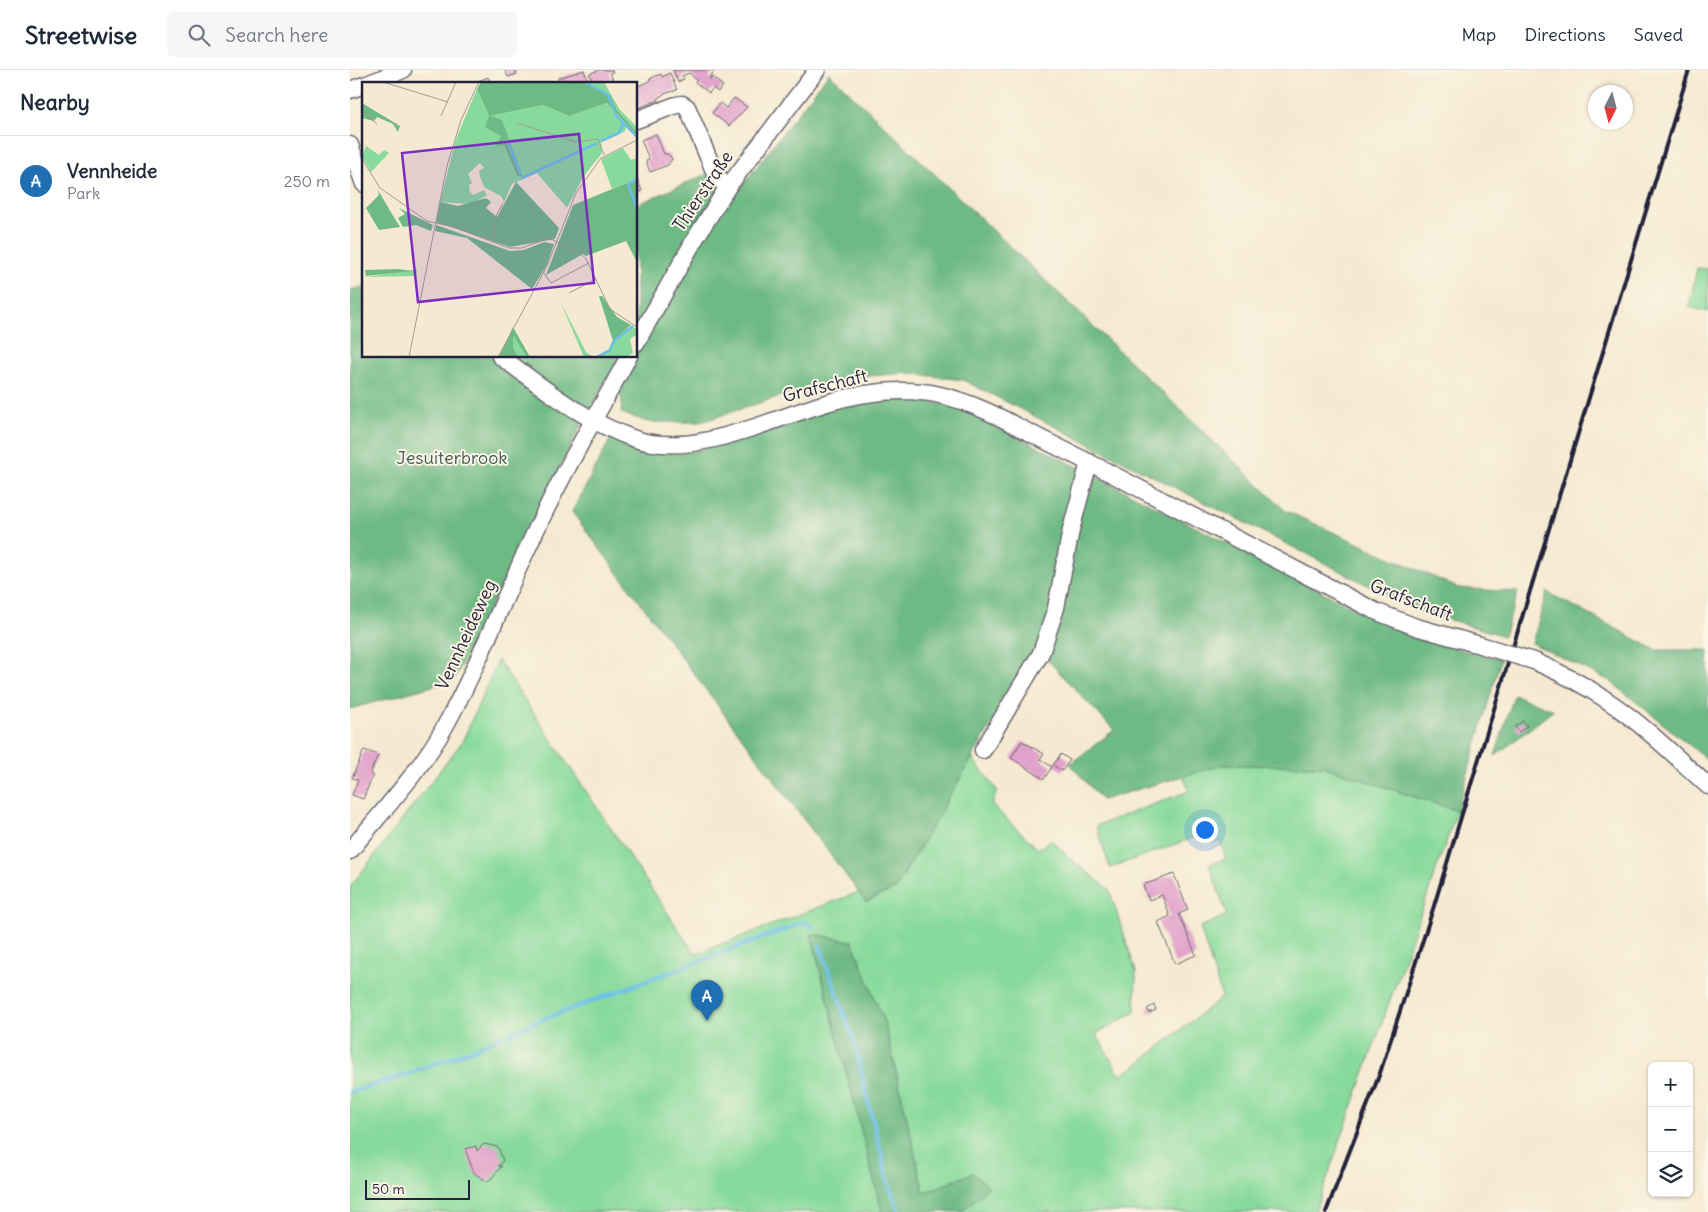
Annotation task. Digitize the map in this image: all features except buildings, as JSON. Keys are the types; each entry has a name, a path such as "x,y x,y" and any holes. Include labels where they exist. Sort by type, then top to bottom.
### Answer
{"street":[{"path":"370,82 402,70"},
{"name":"Thierstraße","path":"638,340 694,239 727,188 817,70"},
{"path":"350,90 362,85"},
{"path":"638,119 676,105 682,104 687,106 714,171 727,188"},
{"path":"350,145 362,178"},
{"name":"Grafschaft","path":"503,358 558,399 594,420 636,439 658,444 682,445 710,440 832,401 872,393 910,392 938,395 969,404 1089,462 1375,610 1416,627 1534,661 1569,678 1606,699 1647,731 1708,786"},
{"path":"594,420 628,358"},
{"name":"Vennheideweg","path":"350,851 417,769 444,729 531,541 594,420"},
{"path":"983,750 1041,654 1056,608 1071,530 1089,462"}],"green space":[{"path":"829,73 1286,511 1458,588 1518,592 1504,636 1417,610 963,380 908,373 856,377 818,384 701,422 648,422 621,413 622,399 617,388 634,358 638,358 638,350 698,243"},
{"path":"714,171 723,184 638,328 638,204"},
{"path":"1697,268 1708,269 1708,312 1689,307"},
{"name":"Jesuiterbrook","path":"362,287 362,358 620,358 580,427 454,680 350,709 350,290"},
{"path":"911,398 964,409 1413,638 1501,659 1457,811 1322,766 1221,765 1102,800 1070,764 1114,730 1036,648 896,888 866,902 572,512 611,438 652,452 683,453 717,445 832,407 871,399"},
{"path":"1547,592 1656,650 1708,650 1708,760 1610,681 1532,643"},
{"path":"498,660 695,954 859,892 866,902 896,888 972,758 997,790 992,805 1038,849 1051,840 1073,861 1109,889 1136,972 1135,1012 1096,1034 1120,1075 1134,1067 1222,997 1200,927 1227,915 1209,864 1226,859 1220,841 1211,843 1206,833 1110,868 1096,826 1189,791 1183,776 1221,765 1322,766 1457,811 1315,1212 961,1212 988,1187 973,1173 924,1193 885,1024 852,941 811,934 882,1212 350,1212 350,887 462,742"},
{"path":"1514,695 1554,710 1495,756"},
{"path":"811,934 852,941 885,1024 924,1193 973,1173 989,1187 961,1212 882,1212"}],"waterway":[{"path":"350,1092 403,1076 541,1020 805,922 812,927"},
{"path":"820,946 856,1047 889,1185 899,1212"}],"railway":[{"path":"1326,1212 1380,1073 1433,909 1689,70"}],"place":[{"name":"Vennheide","path":"707,1021"}]}
